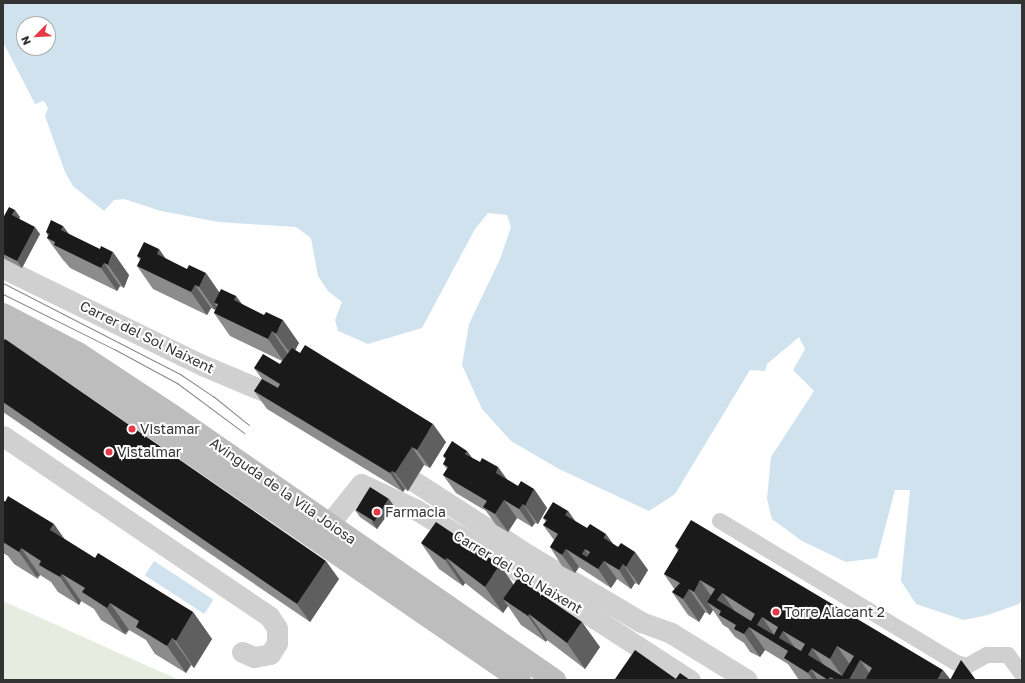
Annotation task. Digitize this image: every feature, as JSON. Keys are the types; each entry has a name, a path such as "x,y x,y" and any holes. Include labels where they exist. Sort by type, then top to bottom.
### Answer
{"main road":[{"name":"Avinguda de la Vila Joiosa","path":"3,314 78,353 326,534 520,680"},
{"name":"Avinguda de la Vila Joiosa","path":"3,336 65,367 555,680"}],"street":[{"name":"Carrer del Sol Naixent","path":"3,268 202,365 274,394 292,404"},
{"path":"3,436 269,616 277,628 277,643 270,654 254,657 242,652"},
{"name":"Carrer del Sol Naixent","path":"415,482 530,556 641,622 671,633 747,680"},
{"name":"Carrer del Sol Naixent","path":"326,534 361,484 415,509 574,605 690,680"},
{"path":"720,521 956,663 967,666 987,655 1008,655 1022,674"}],"shaded area":[{"path":"3,601 179,680 3,680"}],"water":[{"path":"3,3 1022,3 1022,600 1019,604 988,615 964,620 916,604 901,581 910,490 895,490 877,558 846,562 802,541 772,519 767,499 771,457 814,391 793,370 805,349 799,337 767,364 765,371 750,370 675,494 649,511 559,469 511,441 482,409 462,365 469,324 500,259 511,227 507,215 488,213 475,229 422,328 368,344 338,331 335,320 342,302 328,291 318,276 311,238 296,227 219,222 161,211 124,199 114,200 104,211 73,186 65,172 45,116 48,108 44,101 35,104 3,42"},
{"path":"154,561 214,600 204,614 145,575"}],"building":[{"path":"9,207 15,210 12,215 35,227 17,261 3,254 3,218"},
{"path":"51,220 63,226 61,230 100,249 101,246 113,252 108,265 104,263 101,268 54,245 55,242 47,238 49,234 46,232"},
{"path":"144,242 159,249 157,254 187,269 189,265 206,273 199,287 195,285 191,292 137,266 141,258 137,256"},
{"path":"221,289 236,296 234,300 264,315 266,312 283,320 276,334 272,331 268,339 214,313 218,304 214,303"},
{"name":"Vistalmar","path":"5,339 326,561 297,604 3,402 3,342"},
{"path":"305,345 433,424 417,450 412,447 395,473 392,471 390,473 254,391 262,379 278,388 280,384 254,368 263,354 280,364 292,348 300,353"},
{"path":"452,441 467,451 465,454 480,462 482,458 498,467 496,473 518,486 521,481 534,489 525,506 523,504 519,509 504,500 495,514 483,507 487,501 443,475 448,467 443,464 446,458 443,456"},
{"path":"370,487 389,499 374,522 356,510"},
{"path":"8,496 54,524 50,530 95,558 98,553 193,612 176,641 172,638 167,646 136,627 139,621 110,603 107,608 82,592 85,588 62,574 60,577 39,565 41,561 21,548 19,552 3,542 3,500 5,502"},
{"path":"553,502 568,511 565,515 587,528 590,524 606,534 604,538 618,547 621,543 635,552 626,567 623,564 619,570 604,561 598,569 566,549 562,555 550,547 558,534 543,525 547,520 543,518","holes":["585,549 590,552 587,557 582,554"]},
{"name":"Torre Alacant 2","path":"691,520 943,670 937,680 865,680 872,668 860,660 849,680 836,680 830,677 828,680 811,669 808,673 784,658 788,651 749,627 744,634 734,629 736,625 719,615 721,611 707,602 715,589 700,580 694,592 689,589 683,599 672,592 680,583 664,574 679,549 675,546","holes":["722,593 755,614 751,621 717,600","762,617 778,627 774,635 757,625","783,631 805,644 801,651 779,638","837,646 854,656 842,676 808,655 812,648 830,659"]},
{"path":"436,522 500,565 485,587 447,558 445,560 421,543"},
{"path":"518,578 582,622 567,643 529,614 528,616 503,599"},
{"path":"635,650 676,679 616,680 615,679"},
{"path":"961,660 976,680 950,680"},
{"path":"680,673 690,680 675,680"}],"tram line":[{"path":"3,283 180,374 213,396 249,425"},
{"path":"3,294 114,349 177,383 244,433"}],"place":[{"name":"Vistamar","path":"132,429"},
{"name":"Vistalmar","path":"109,452"},
{"name":"Farmacia","path":"377,512"},
{"name":"Torre Alacant 2","path":"776,612"}]}
